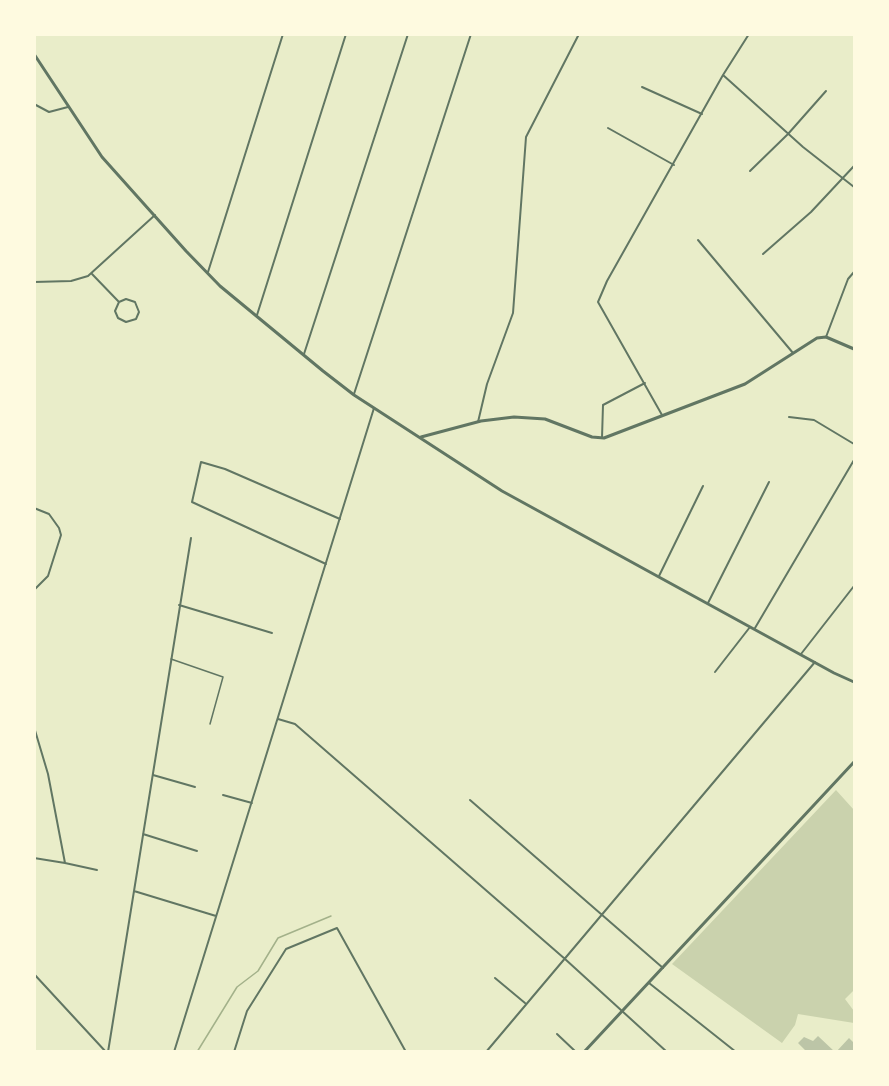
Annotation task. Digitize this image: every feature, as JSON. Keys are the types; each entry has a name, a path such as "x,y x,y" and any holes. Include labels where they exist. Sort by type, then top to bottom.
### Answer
{"street":[{"path":"208,273 283,34"},
{"path":"257,316 346,34"},
{"path":"303,355 408,34"},
{"path":"354,395 471,34"},
{"path":"478,423 487,384 513,313 526,137 539,107 579,34"},
{"path":"663,416 598,302 607,281 723,75 749,34"},
{"path":"34,54 102,157 208,273 303,355 354,395 502,491 801,655 855,682"},
{"path":"723,75 788,134 834,173 855,187"},
{"path":"642,87 702,114"},
{"path":"750,171 788,134 826,91"},
{"path":"34,104 48,112 68,107"},
{"path":"608,128 674,165"},
{"path":"763,254 811,213 855,166"},
{"path":"34,282 76,281 92,274 155,215"},
{"path":"698,240 793,353"},
{"path":"825,337 848,279 855,272"},
{"path":"92,274 119,302"},
{"path":"128,299 135,302 139,312 136,319 126,322 120,320 115,311 119,302 128,299"},
{"path":"420,437 514,417 542,418 602,438 745,384 812,340 825,337 855,350"},
{"path":"602,438 602,407 614,398 645,383"},
{"path":"174,1052 374,408"},
{"path":"789,417 814,420 855,444"},
{"path":"715,672 752,628 855,460"},
{"path":"326,564 192,502 201,462 225,469 340,519"},
{"path":"708,603 769,482"},
{"path":"659,576 704,486"},
{"path":"34,508 49,514 61,535 48,576 34,590"},
{"path":"107,1052 191,538"},
{"path":"801,655 855,586"},
{"path":"180,604 272,633"},
{"path":"486,1052 815,662"},
{"path":"850,680 855,674"},
{"path":"278,719 295,724 566,959 667,1052"},
{"path":"34,728 52,791 65,863"},
{"path":"584,1052 855,762"},
{"path":"153,775 195,787"},
{"path":"224,795 252,803"},
{"path":"470,800 663,968"},
{"path":"143,834 197,851"},
{"path":"34,858 97,870"},
{"path":"134,891 216,916"},
{"path":"234,1052 247,1011 286,949 327,930 339,930 406,1052"},
{"path":"34,974 107,1052"},
{"path":"495,978 525,1003"},
{"path":"649,983 736,1052"},
{"path":"557,1034 576,1052"}],"lane":[{"path":"171,659 223,677 210,724"}],"green space":[{"path":"836,790 854,810 854,990 845,999 854,1011 854,1023 798,1014 795,1025 782,1043 672,964"}],"building":[{"path":"818,1036 835,1052 807,1052 798,1043 804,1037 813,1041"},
{"path":"849,1038 854,1043 854,1052 836,1052"}],"waterway":[{"path":"197,1052 237,987 258,971 278,938 331,916"}]}
